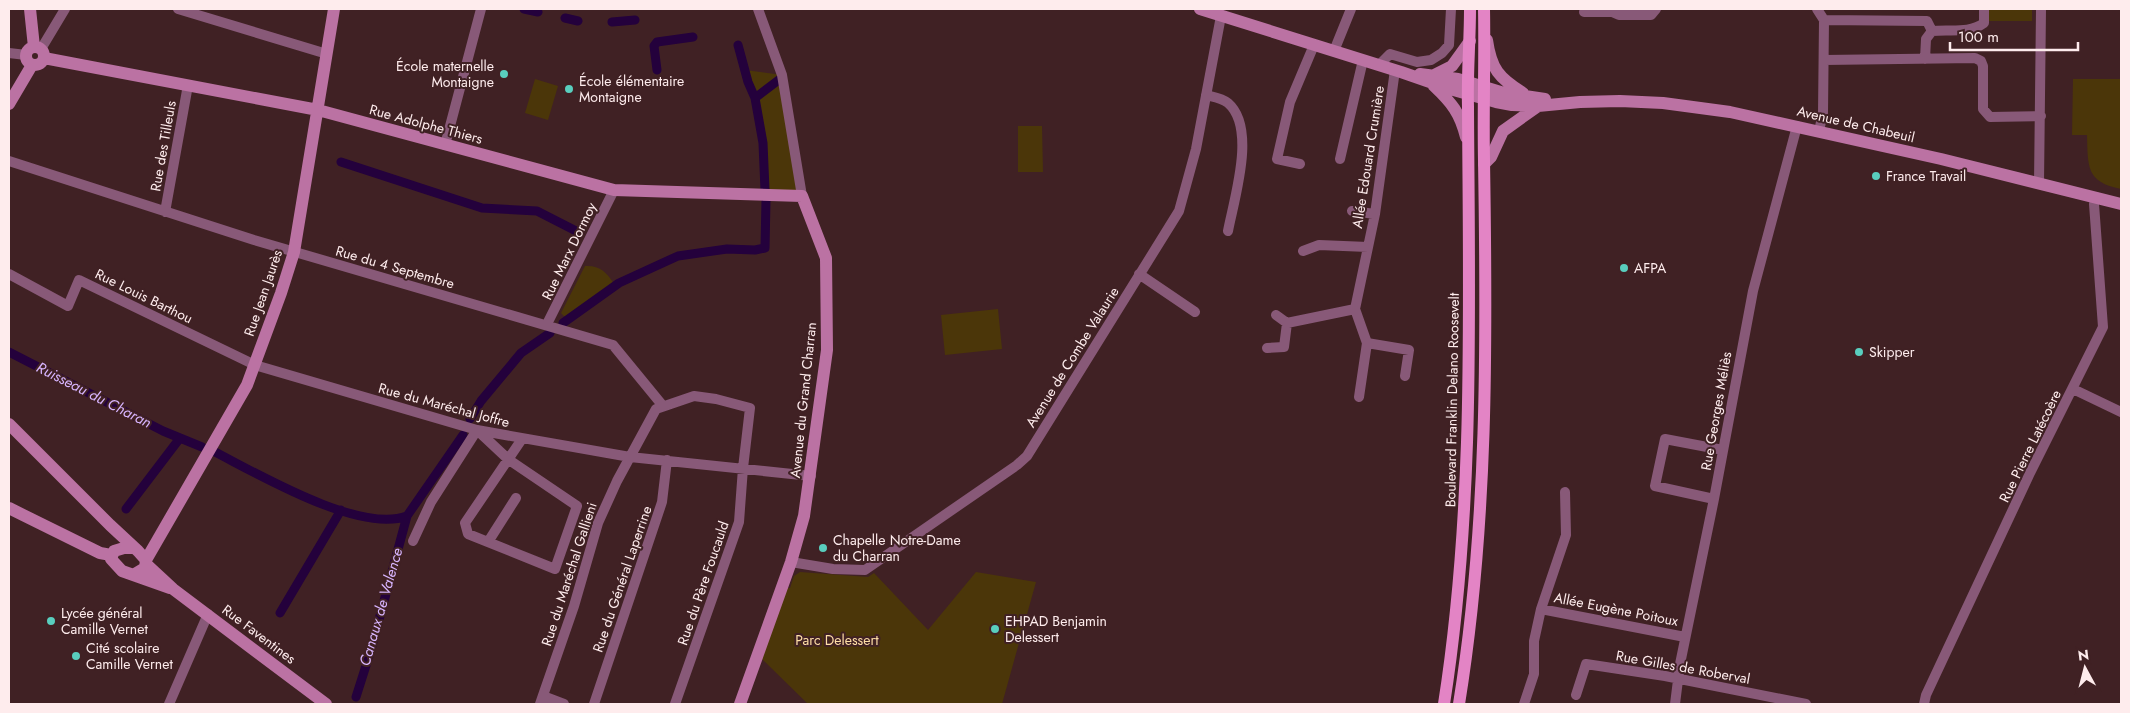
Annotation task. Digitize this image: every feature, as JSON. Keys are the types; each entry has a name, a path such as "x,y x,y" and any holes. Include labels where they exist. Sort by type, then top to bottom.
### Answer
{"main road":[{"name":"Boulevard Franklin Delano Roosevelt","path":"1444,704 1455,625 1462,552 1468,440 1468,144 1463,87 1470,41 1470,9"},
{"path":"1459,704 1472,610 1480,508 1484,393 1484,9"}],"street":[{"path":"30,9 35,55"},
{"path":"9,104 35,55 65,9"},
{"path":"178,9 327,54"},
{"name":"Rue Jean Jaurès","path":"146,562 247,385 294,252 334,9"},
{"path":"445,145 481,9"},
{"name":"Avenue du Grand Charran","path":"740,704 791,562 804,516 811,476 828,341 826,258 802,196 782,75 758,9"},
{"name":"Avenue de Chabeuil","path":"1200,9 1398,71 1484,93 1512,105 1533,101 1646,102 1696,106 1819,131 2121,204"},
{"path":"1334,51 1352,9"},
{"path":"1379,65 1390,54 1417,62 1431,60 1442,53 1449,45 1451,9"},
{"path":"1584,12 1614,10 1619,15 1651,15 1656,9"},
{"path":"1817,9 1824,20 1823,113 1819,131"},
{"path":"1932,31 1971,30 1984,23 1984,9"},
{"path":"2039,183 2041,9"},
{"name":"Avenue de Combe Valaurie","path":"791,562 833,569 864,570 1017,465 1027,456 1179,211 1196,149 1221,16"},
{"path":"1824,20 1927,21 1932,31"},
{"path":"1484,164 1491,157 1504,131 1533,101 1499,76 1492,63 1485,26"},
{"path":"1925,58 1926,39 1932,31"},
{"path":"1432,80 1452,66 1470,41"},
{"path":"1300,164 1277,159 1290,102 1314,45"},
{"path":"9,53 35,55"},
{"name":"Rue Adolphe Thiers","path":"35,55 318,110 614,190 802,196"},
{"path":"1824,60 1975,58 1981,61 1983,66 1983,109 1985,114 1990,116 2040,116"},
{"path":"1340,159 1363,60"},
{"name":"Allée Edouard Crumière","path":"1355,309 1374,214 1398,71"},
{"name":"Avenue de Chabeuil","path":"1432,80 1461,119 1468,144"},
{"name":"Rue des Tilleuls","path":"165,212 188,85"},
{"path":"1206,95 1222,99 1230,104 1239,123 1242,139 1242,158 1228,231"},
{"name":"Rue Georges Méliès","path":"1675,704 1685,637 1714,499 1753,291 1797,126"},
{"name":"Rue du 4 Septembre","path":"9,161 294,252 547,324 613,345 663,406"},
{"name":"Rue Marx Dormoy","path":"547,324 614,190"},
{"name":"Rue Pierre Latécoère","path":"1915,704 1925,699 2030,474 2103,327 2094,204 2096,197"},
{"path":"1352,211 1374,214"},
{"name":"Allée Edouard Crumière","path":"1303,250 1319,245 1368,247"},
{"name":"Rue Louis Barthou","path":"9,274 68,306 79,280 255,365"},
{"path":"1139,274 1195,312"},
{"path":"1276,315 1287,323 1355,309 1367,343 1358,397"},
{"path":"1267,348 1284,347 1287,323"},
{"path":"1367,343 1409,350 1405,376"},
{"name":"Rue du Maréchal Joffre","path":"255,365 477,430 522,439 630,457 811,476"},
{"path":"2074,388 2121,412"},
{"name":"Rue du Père Foucauld","path":"663,406 694,396 716,399 750,408 743,468 740,522 675,704"},
{"name":"Rue du Maréchal Gallieni","path":"541,700 574,606 598,523 656,408 663,406"},
{"path":"9,424 134,548 146,562 142,571 134,574 118,568 111,559 113,537 110,526"},
{"path":"413,541 431,502 477,430 509,460 576,506 555,569 468,534 465,522 509,460 522,439"},
{"path":"1714,499 1655,486 1665,439 1723,450"},
{"name":"Rue du Général Laperrine","path":"594,704 662,502 667,460"},
{"name":"Allée Eugène Poitoux","path":"1524,704 1534,674 1534,642 1541,609 1566,535 1565,492"},
{"path":"488,542 516,498"},
{"path":"9,508 100,553 112,553 124,548 134,548"},
{"name":"Rue Faventines","path":"146,562 173,589 326,704"},
{"name":"Rue Faventines","path":"134,574 173,589"},
{"name":"Allée Eugène Poitoux","path":"1541,609 1685,637"},
{"path":"169,704 208,614"},
{"name":"Rue Gilles de Roberval","path":"1576,695 1586,664 1665,676 1806,704"},
{"path":"541,700 564,704"}],"green space":[{"path":"1988,9 2032,9 2032,21 1988,21"},
{"path":"745,70 782,75 802,196 765,190 763,143 755,98"},
{"path":"535,79 558,86 548,120 525,113"},
{"path":"2073,79 2121,79 2121,189 2101,182 2095,177 2089,164 2087,135 2072,135"},
{"path":"1018,126 1042,126 1043,172 1018,172"},
{"path":"585,266 602,270 614,284 566,318 561,313"},
{"path":"998,309 1002,349 945,355 941,315"},
{"name":"Parc Delessert","path":"800,572 868,577 874,573 928,630 976,572 1036,582 1002,704 808,704 762,659 786,588 790,588 794,576"}],"waterway":[{"path":"524,9 538,12"},
{"path":"565,18 578,21"},
{"path":"612,22 635,20"},
{"name":"Canaux de Valence","path":"657,70 654,46 657,42 693,37"},
{"name":"Canaux de Valence","path":"738,45 748,82 755,98 763,143 765,190"},
{"name":"Canaux de Valence","path":"755,98 780,79"},
{"path":"341,162 482,208 537,211 580,233"},
{"name":"Ruisseau du Charan","path":"563,323 619,283 678,256 727,249 755,250 765,248 766,200"},
{"name":"Ruisseau du Charan","path":"470,419 481,401 521,353 550,333"},
{"name":"Ruisseau du Charan","path":"9,352 163,431 202,447"},
{"name":"Ruisseau du Charan","path":"215,452 282,487 310,499 363,517 387,519 407,516 463,435"},
{"name":"Ruisseau du Charan","path":"126,509 180,438"},
{"name":"Ruisseau du Charan","path":"280,613 341,510"},
{"name":"Canaux de Valence","path":"356,697 370,653 407,516"}],"place":[{"name":"École maternelle Montaigne","path":"504,74"},
{"name":"École élémentaire Montaigne","path":"569,89"},
{"name":"France Travail","path":"1876,176"},
{"name":"AFPA","path":"1624,268"},
{"name":"Skipper","path":"1859,352"},
{"name":"Chapelle Notre-Dame du Charran","path":"823,548"},
{"name":"Lycée général Camille Vernet","path":"51,621"},
{"name":"EHPAD Benjamin Delessert","path":"995,629"},
{"name":"Cité scolaire Camille Vernet","path":"76,656"}]}
